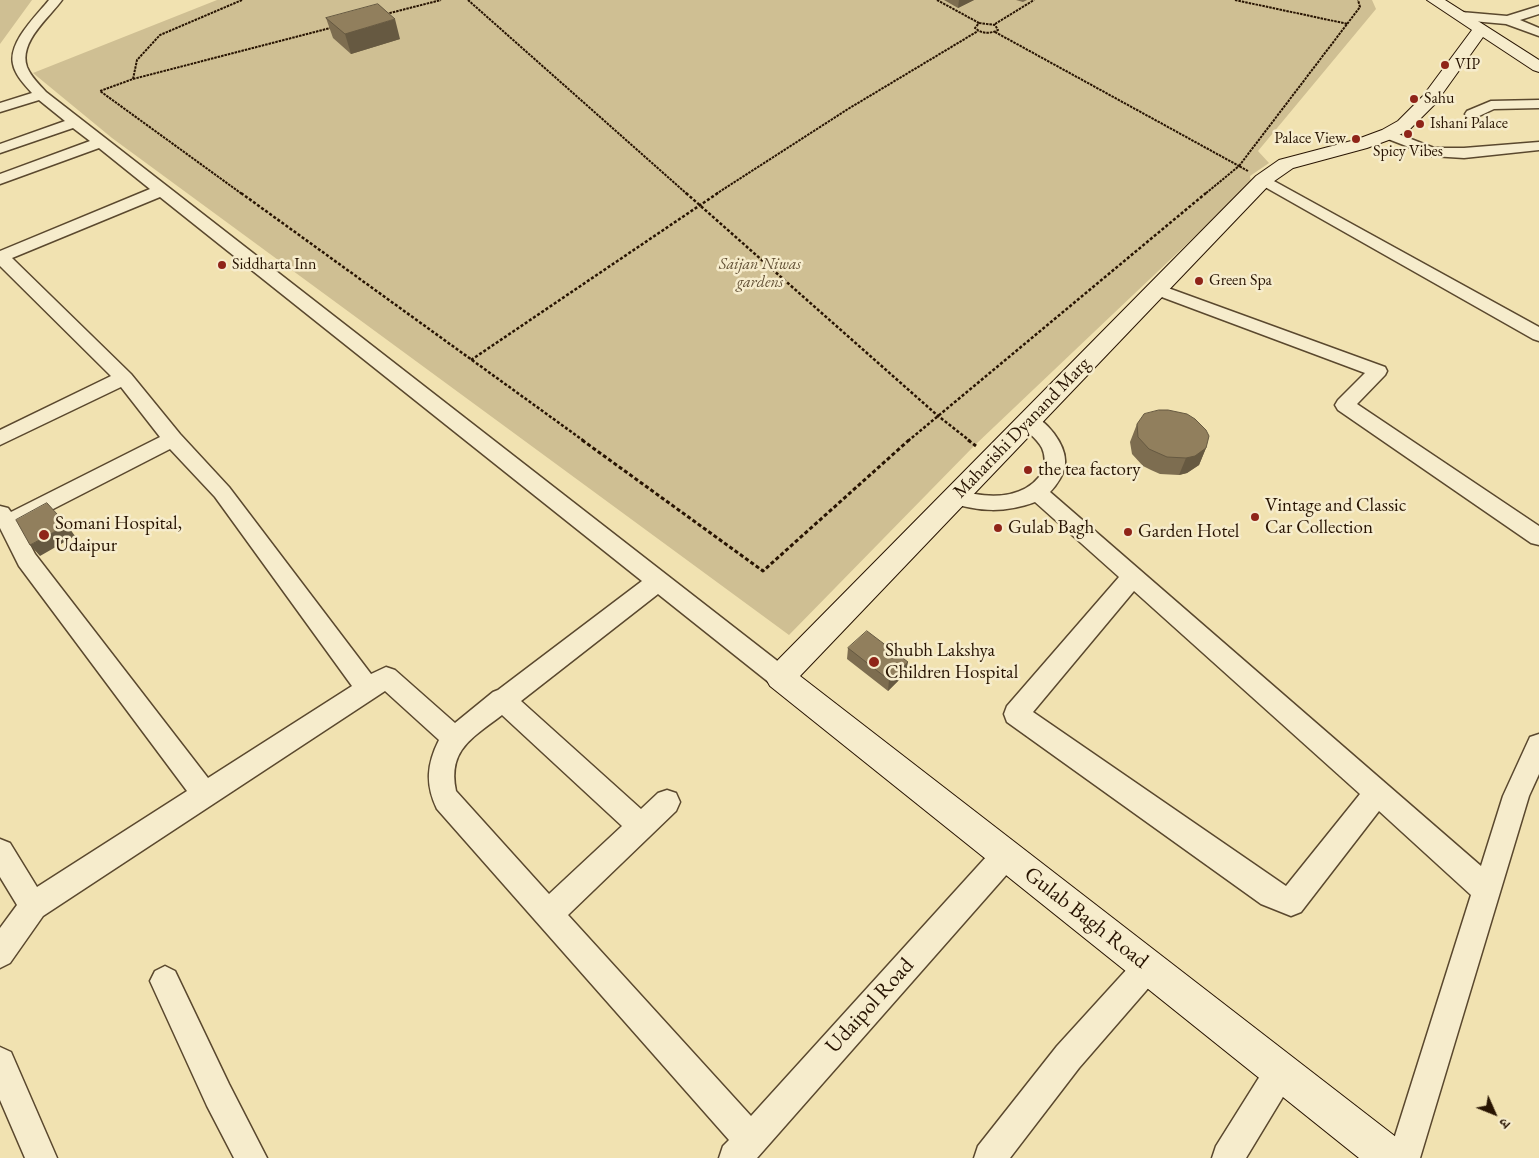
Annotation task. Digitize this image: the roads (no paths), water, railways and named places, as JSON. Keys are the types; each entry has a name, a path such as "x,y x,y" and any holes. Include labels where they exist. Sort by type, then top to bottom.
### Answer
{"main road":[{"path":"1435,0 1539,67"},
{"name":"Maharishi Dyanand Marg","path":"780,677 1263,180 1286,164 1361,144 1404,126 1429,100 1481,29"},
{"name":"Gulab Bagh Road","path":"780,677 1391,1158"}],"street":[{"path":"56,0 25,40 19,51 19,63 41,95 780,677"},
{"path":"1508,20 1539,10"},
{"path":"1460,16 1508,20 1539,32"},
{"path":"0,108 41,95"},
{"path":"1472,114 1491,106 1539,104"},
{"path":"0,149 76,122"},
{"path":"1388,134 1432,152 1464,153 1539,146"},
{"path":"0,179 101,142"},
{"path":"1263,180 1539,335"},
{"path":"162,190 1,257 124,378 173,439 222,492 368,689"},
{"path":"1157,289 1378,371 1345,404 1539,537"},
{"path":"0,438 124,378"},
{"path":"956,496 975,502 1004,504 1027,498 1037,492 1050,479 1055,459 1050,442 1029,421"},
{"path":"173,439 4,518 27,560 205,794"},
{"path":"1037,492 1487,890"},
{"path":"1133,576 1016,714 1271,894 1291,902 1377,793"},
{"path":"658,581 502,699 454,738 443,756 440,775 441,786 446,800 549,913 743,1149"},
{"path":"0,953 33,906 386,678 454,738"},
{"path":"502,699 641,826"},
{"path":"1404,1158 1516,796 1539,745"},
{"path":"549,913 667,802"},
{"path":"0,852 33,906"},
{"name":"Udaipol Road","path":"743,1149 1006,855"},
{"path":"990,1158 1068,1058 1148,967"},
{"path":"165,981 218,1095 251,1158"},
{"path":"0,1063 41,1158"},
{"path":"1228,1158 1281,1071"}],"place":[{"name":"VIP","path":"1445,65"},
{"name":"Sahu","path":"1414,99"},
{"name":"Ishani Palace","path":"1420,124"},
{"name":"Spicy Vibes","path":"1408,134"},
{"name":"Palace View","path":"1356,139"},
{"name":"Siddharta Inn","path":"222,265"},
{"name":"Green Spa","path":"1199,281"},
{"name":"the tea factory","path":"1028,470"},
{"name":"Vintage and Classic Car Collection","path":"1255,517"},
{"name":"Gulab Bagh","path":"998,528"},
{"name":"Garden Hotel","path":"1128,532"},
{"name":"Somani Hospital, Udaipur","path":"44,535"},
{"name":"Shubh Lakshya Children Hospital","path":"874,662"}],"park label":[{"name":"Saijan Niwas gardens","path":"760,274"}]}
